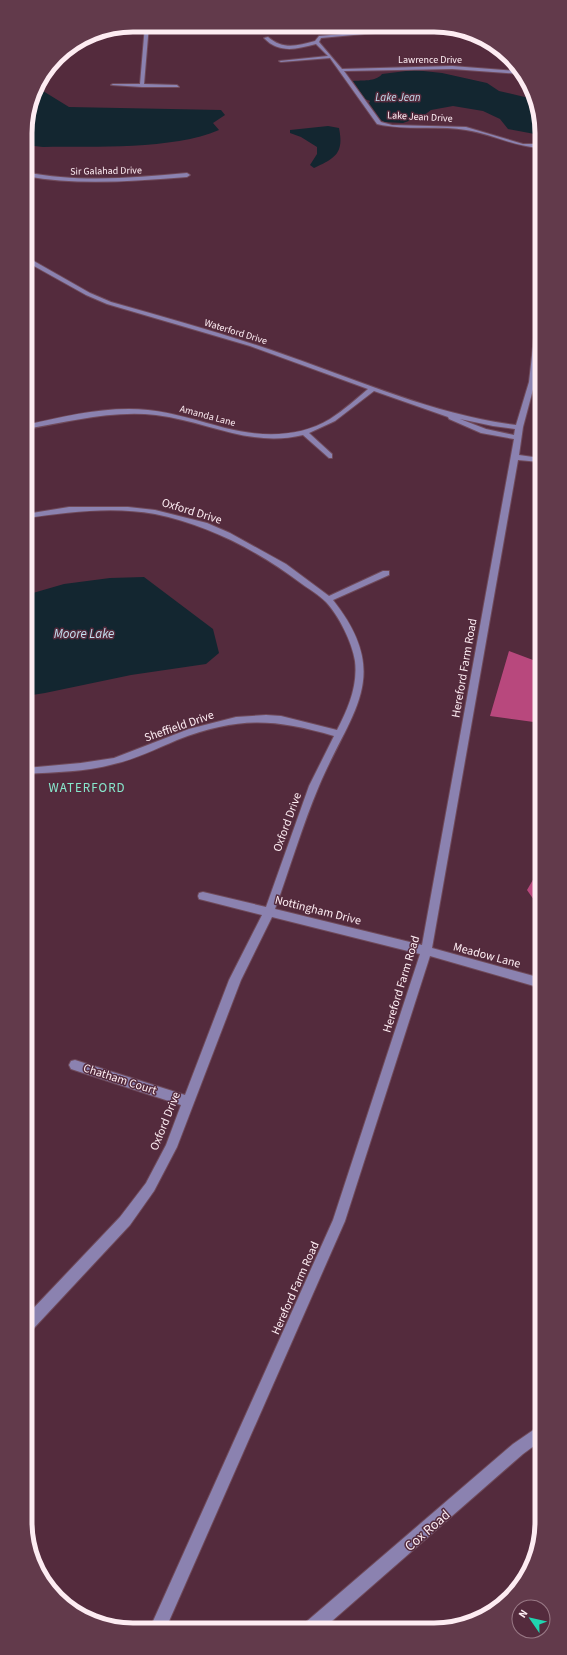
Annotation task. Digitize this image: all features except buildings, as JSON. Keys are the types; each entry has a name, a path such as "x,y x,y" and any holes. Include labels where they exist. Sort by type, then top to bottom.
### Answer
{"street":[{"path":"142,86 146,32"},
{"path":"266,38 273,46 283,48 295,47 318,40 392,32"},
{"name":"Lake Jean Drive","path":"318,40 379,123 392,126 466,128 523,145 535,146"},
{"path":"281,61 331,57"},
{"name":"Lawrence Drive","path":"339,70 452,68 494,69 516,73"},
{"path":"113,85 177,86"},
{"name":"Sir Galahad Drive","path":"32,175 56,180 137,179 187,175"},
{"name":"Waterford Drive","path":"32,262 88,294 109,303 252,345 446,414 474,420 518,433"},
{"name":"Hereford Farm Road","path":"160,1623 339,1221 426,952 515,457 518,433 535,385"},
{"name":"Amanda Lane","path":"32,426 80,415 122,411 168,415 255,436 285,436 304,432 332,421 373,388"},
{"name":"Waterford Drive","path":"446,414 454,420 468,426 503,436 518,433"},
{"path":"468,426 474,420"},
{"path":"304,432 329,456"},
{"path":"515,457 535,459"},
{"name":"Oxford Drive","path":"32,515 69,509 100,508 155,512 204,525 234,539 283,566 328,599 342,617 359,661 359,685 353,707 314,786 269,912 235,980 187,1101 171,1147 150,1187 125,1221 32,1320"},
{"path":"328,599 386,573"},
{"name":"Sheffield Drive","path":"32,770 85,766 113,761 138,753 180,735 240,719 268,719 294,722 339,734"},
{"name":"Nottingham Drive","path":"203,896 426,952"},
{"name":"Meadow Lane","path":"426,952 535,981"},
{"name":"Chatham Court","path":"75,1065 187,1101"},
{"name":"Cox Road","path":"318,1623 535,1437"}],"shaded area":[{"path":"509,651 535,661 535,722 490,716"},
{"path":"535,876 535,901 527,890"}],"water":[{"name":"Lake Jean","path":"414,70 442,73 487,83 499,91 529,98 534,119 535,134 508,129 500,119 483,111 453,106 431,110 423,116 403,123 384,122 369,103 370,101 365,99 353,81 373,79 382,74"},
{"path":"43,91 69,107 221,110 225,115 213,123 219,130 179,141 133,146 32,146 32,126 34,113 41,92"},
{"path":"328,126 339,128 339,149 333,158 314,168 310,165 317,154 317,147 301,137 290,133 290,130"},
{"name":"Moore Lake","path":"144,577 213,629 219,653 206,664 131,675 32,695 32,593 64,584 110,578"}],"district":[{"name":"WATERFORD","path":"87,787"}]}
